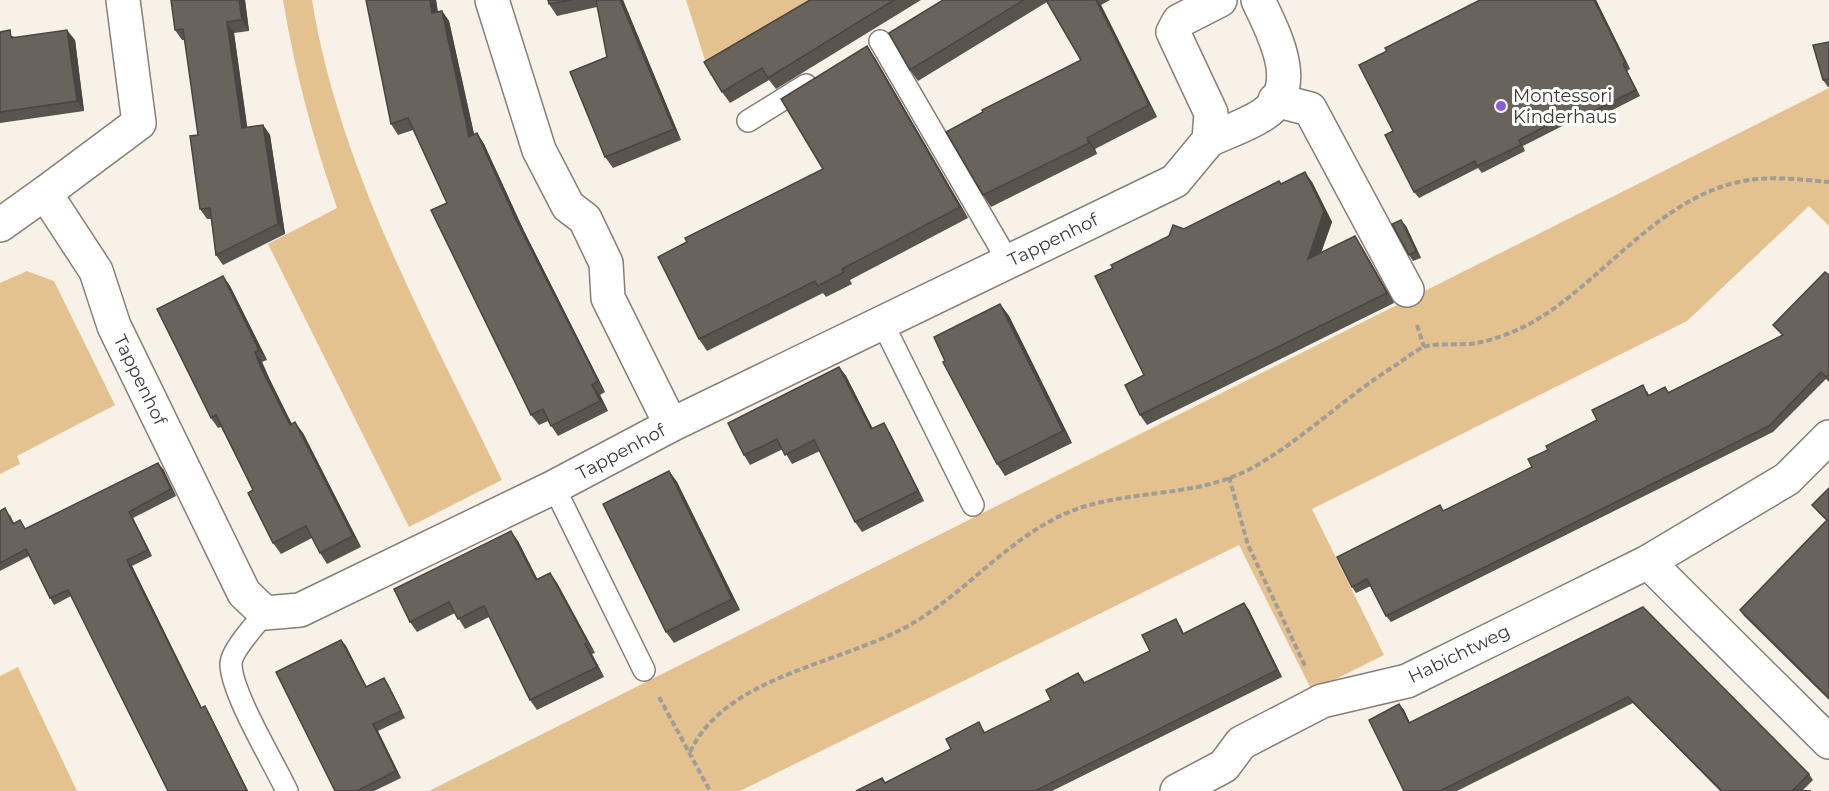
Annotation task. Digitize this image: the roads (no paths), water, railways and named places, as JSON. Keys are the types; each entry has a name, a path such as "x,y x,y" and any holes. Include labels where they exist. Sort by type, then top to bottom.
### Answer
{"street":[{"path":"0,225 139,123 123,0"},
{"path":"492,0 539,150 568,206 585,219 606,263 608,298 671,425"},
{"path":"1209,140 1211,113 1173,32 1179,21 1221,0"},
{"path":"1258,0 1281,51 1284,75 1275,100 1310,109 1407,290"},
{"name":"Tappenhof","path":"45,193 96,271 114,326 243,594 265,613 300,610 554,487 671,425 1175,182 1209,140 1265,114 1275,100"},
{"name":"Habichtweg","path":"1177,791 1224,766 1241,743 1322,701 1407,681 1648,562 1787,479 1829,437"},
{"path":"1648,562 1829,742"}],"lane":[{"path":"859,53 898,29"},
{"path":"880,40 1008,261"},
{"path":"748,121 819,78"},
{"path":"882,322 973,506"},
{"path":"554,487 644,670"},
{"path":"265,613 235,652 231,663 237,689 287,791"}],"place":[{"name":"Montessori Kinderhaus","path":"1501,106"}]}
